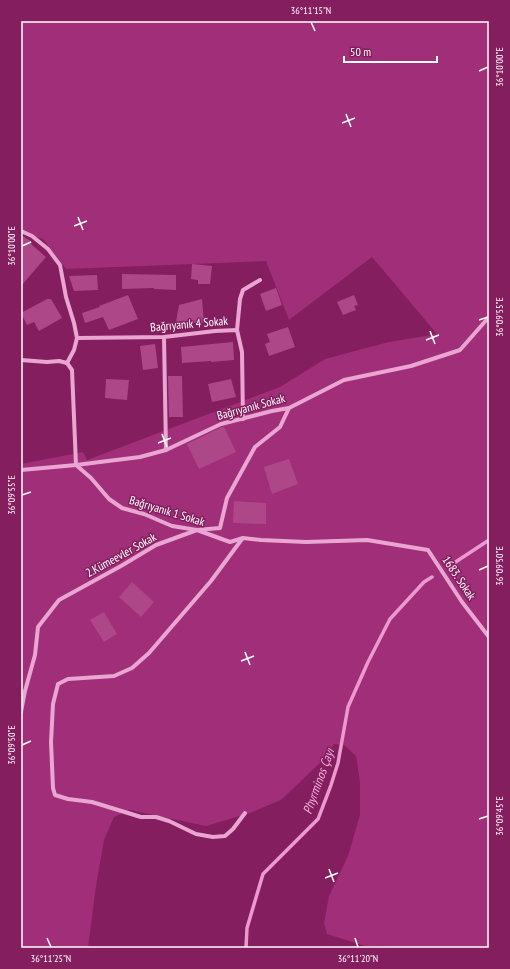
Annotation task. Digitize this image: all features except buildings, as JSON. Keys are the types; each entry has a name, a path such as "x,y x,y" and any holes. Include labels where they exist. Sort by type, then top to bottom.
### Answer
{"street":[{"path":"21,231 32,236 48,249 60,265 66,297 77,338 74,350 67,362"},
{"path":"237,330 240,299 243,290 260,280"},
{"name":"Bağrıyanık Sokak","path":"21,470 140,457 166,450 221,424 289,408 344,380 411,366 460,350 489,317"},
{"name":"Bağrıyanık 4 Sokak","path":"77,338 164,337 237,330 242,352 243,419"},
{"path":"164,337 166,450"},
{"path":"21,360 67,362"},
{"path":"67,362 72,370 76,465"},
{"name":"2.Kümeevler Sokak","path":"21,712 35,655 38,627 59,600 156,545 197,530 220,528 228,498 255,447 280,428 289,408"},
{"name":"Bağrıyanık 1 Sokak","path":"76,465 91,478 109,499 122,508 144,514 172,526 197,530 230,542 243,538 306,542 368,540 428,550"},
{"path":"243,538 211,582 149,653 132,668 114,676 68,679 58,684 54,704 51,742 52,788 55,795 68,799 92,802 141,817 156,817 196,834 213,837 225,836 233,829 245,813"},
{"name":"1683. Sokak","path":"428,550 462,602 489,637"}],"shaded area":[{"path":"21,21 489,21 489,948 365,946 327,934 324,923 329,896 348,856 360,815 360,782 356,756 344,745 334,744 323,760 281,800 250,813 206,826 130,810 114,817 104,840 88,948 21,948 21,464 83,452 87,460 280,387 325,359 389,342 437,334 372,257 289,320 266,261 66,269 43,239 21,232"}],"waterway":[{"name":"Phyrminos Çayı","path":"451,565 489,540"},
{"name":"Phyrminos Çayı","path":"246,948 247,928 263,874 318,819 338,763 348,707 368,662 390,619 424,582 432,577"}]}
